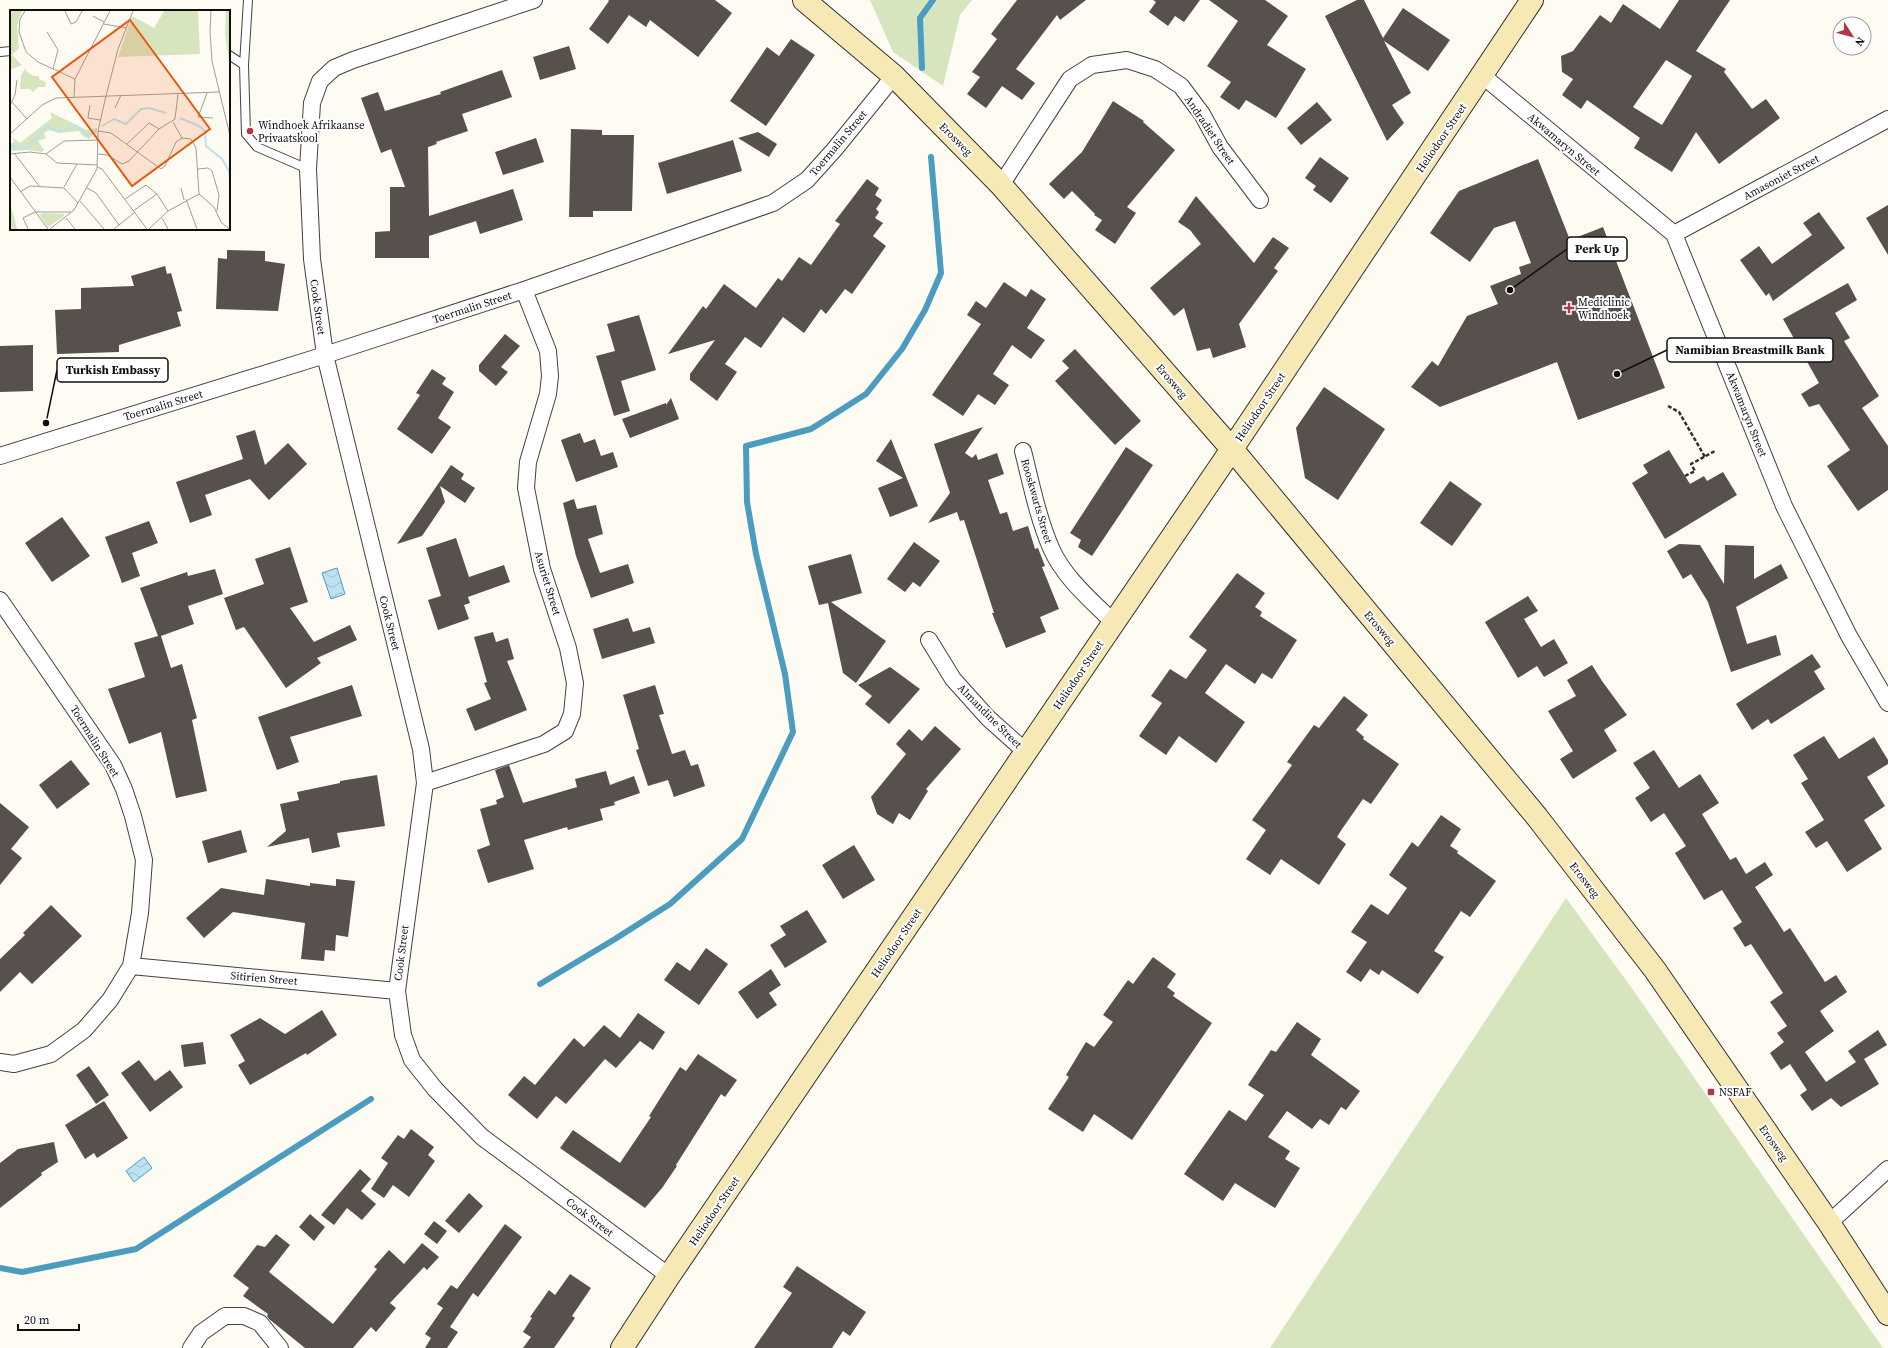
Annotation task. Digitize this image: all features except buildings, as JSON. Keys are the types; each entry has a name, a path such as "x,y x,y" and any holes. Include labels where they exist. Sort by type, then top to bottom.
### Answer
{"street":[{"name":"Cook Street","path":"534,0 334,68 320,81 312,104 308,169 312,259 325,355 421,749 425,782 396,991 403,1035 412,1060 435,1089 482,1137 669,1276"},
{"name":"Erosweg","path":"804,0 894,76 1001,185 1232,449 1537,817 1655,970 1829,1223 1888,1314"},
{"name":"Heliodoor Street","path":"622,1348 669,1276 1232,449 1532,0"},
{"name":"Andradiet Street","path":"1001,185 1070,79 1092,65 1127,60 1155,69 1181,86 1202,114 1220,147 1260,200"},
{"name":"Toermalin Street","path":"0,456 325,355 524,290 773,203 807,180 834,150 894,76"},
{"name":"Akwamaryn Street","path":"1482,76 1674,234 1784,506 1849,636 1888,703"},
{"name":"Amasoniet Street","path":"1674,234 1888,119"},
{"name":"Asuriet Street","path":"425,782 544,744 565,731 572,714 575,683 568,648 542,569 526,488 528,462 548,394 550,376 548,351 524,290"},
{"name":"Rooskwarts Street","path":"1023,451 1041,519 1052,549 1072,580 1114,623"},
{"name":"Toermalin Street","path":"0,600 113,765 124,789 133,816 144,860 140,914 131,966 110,1000 84,1030 51,1054 14,1064 0,1062"},
{"name":"Almandine Street","path":"929,640 953,679 988,718 1026,752"},
{"name":"Sitirien Street","path":"131,966 396,991"},
{"path":"1829,1223 1888,1169"},
{"path":"191,1348 201,1333 225,1316 244,1316 260,1323 280,1348"}],"lane":[{"path":"248,0 244,64 246,134 257,147 308,169"},
{"path":"0,52 10,51"},
{"path":"230,56 244,64"}],"path":[{"path":"1668,406 1679,412 1705,457"},
{"path":"1685,476 1695,471 1691,464 1715,451"}],"green space":[{"path":"870,0 972,0 960,15 943,86 893,52"},
{"path":"1566,898 1631,987 1883,1348 1270,1348"}],"water":[{"path":"337,568 345,594 331,599 322,573"},
{"path":"144,1157 152,1168 134,1182 126,1171"}],"waterway":[{"path":"922,68 920,18 933,0"},
{"path":"540,984 670,904 742,839 793,732 785,674 756,554 747,502 746,446 811,429 866,394 902,349 925,310 941,273 931,157"},
{"path":"0,1268 22,1272 136,1249 371,1099"}],"place":[{"name":"Windhoek Afrikaanse Privaatskool","path":"250,131"},
{"name":"Perk Up","path":"1510,290"},
{"name":"Mediclinic Windhoek","path":"1569,308"},
{"name":"Namibian Breastmilk Bank","path":"1617,374"},
{"name":"Turkish Embassy","path":"46,423"},
{"name":"NSFAF","path":"1711,1092"}]}
